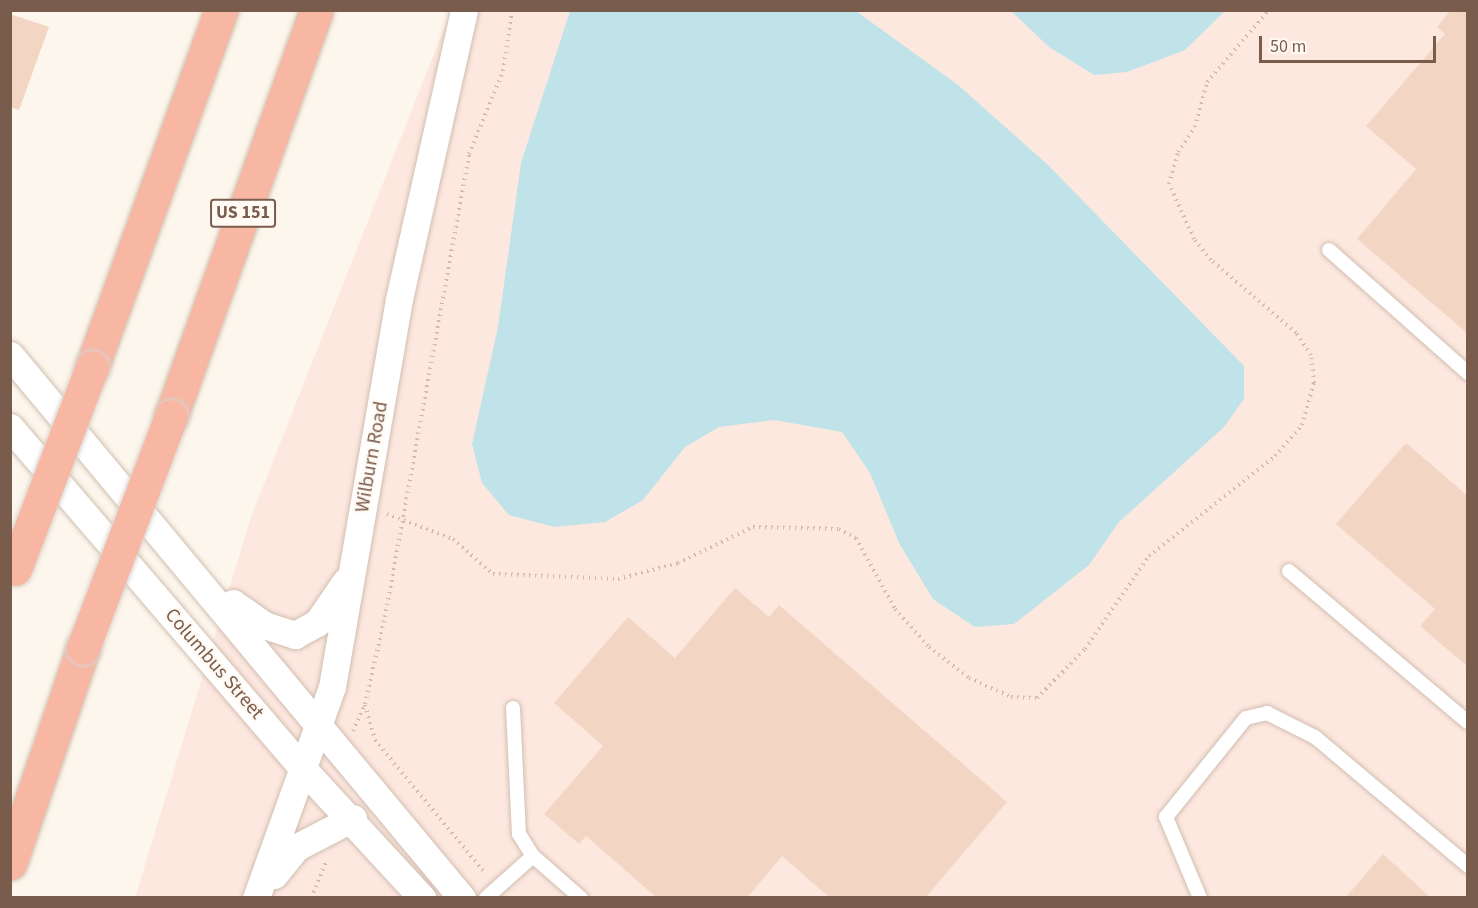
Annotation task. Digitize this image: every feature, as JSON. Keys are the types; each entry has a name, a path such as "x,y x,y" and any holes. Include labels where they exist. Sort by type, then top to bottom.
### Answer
{"highway":[{"path":"13,575 92,367 221,10"},
{"name":"US 151","path":"10,863 83,648 171,416 316,10"}],"street":[{"name":"Wilburn Road","path":"257,897 319,729 352,569 427,159 464,10"},
{"name":"Columbus Street","path":"10,355 192,570 319,729 448,874 462,897"},
{"name":"Columbus Street","path":"10,427 305,771 353,818 422,897"},
{"name":"Columbus Street","path":"192,570 264,625 295,635 317,623 352,569"},
{"name":"Wilburn Road","path":"257,897 297,847 353,818"}],"lane":[{"path":"1329,250 1467,373"},
{"path":"1289,571 1467,722"},
{"path":"513,708 519,834 533,856 581,897"},
{"path":"1200,897 1166,817 1246,718 1267,713 1315,737 1467,866"},
{"path":"486,897 533,856"}],"path":[{"path":"497,887 392,762 366,723 364,704 404,519 469,154 503,70 512,10"},
{"path":"363,506 404,519 453,539 493,574 618,579 678,563 753,527 838,529 856,538 895,609 929,647 969,678 1011,697 1037,698 1085,649 1149,556 1275,456 1302,424 1314,383 1311,355 1296,333 1211,260 1194,239 1169,184 1178,152 1195,128 1207,82 1269,10"}],"shaded area":[{"path":"451,11 1467,11 1467,897 135,898 251,517"}],"water":[{"path":"570,11 856,11 958,85 1048,165 1244,366 1244,399 1224,427 1119,522 1089,565 1014,624 975,627 933,599 899,543 870,473 842,432 774,420 719,427 685,447 643,500 605,522 554,527 509,515 482,483 472,444 498,327 521,163"},
{"path":"1011,11 1225,11 1185,50 1127,72 1094,75 1049,47"}],"building":[{"path":"1451,10 1468,10 1468,334 1357,239 1416,169 1366,126 1445,34 1437,27"},
{"path":"10,14 49,27 19,110 10,107"},
{"path":"1406,443 1468,496 1468,667 1420,626 1435,609 1336,524"},
{"path":"735,588 769,617 779,605 1007,802 925,898 830,898 782,856 747,898 657,898 586,836 579,844 544,814 603,746 554,703 628,617 675,658"},
{"path":"1383,854 1431,898 1345,898"}]}
